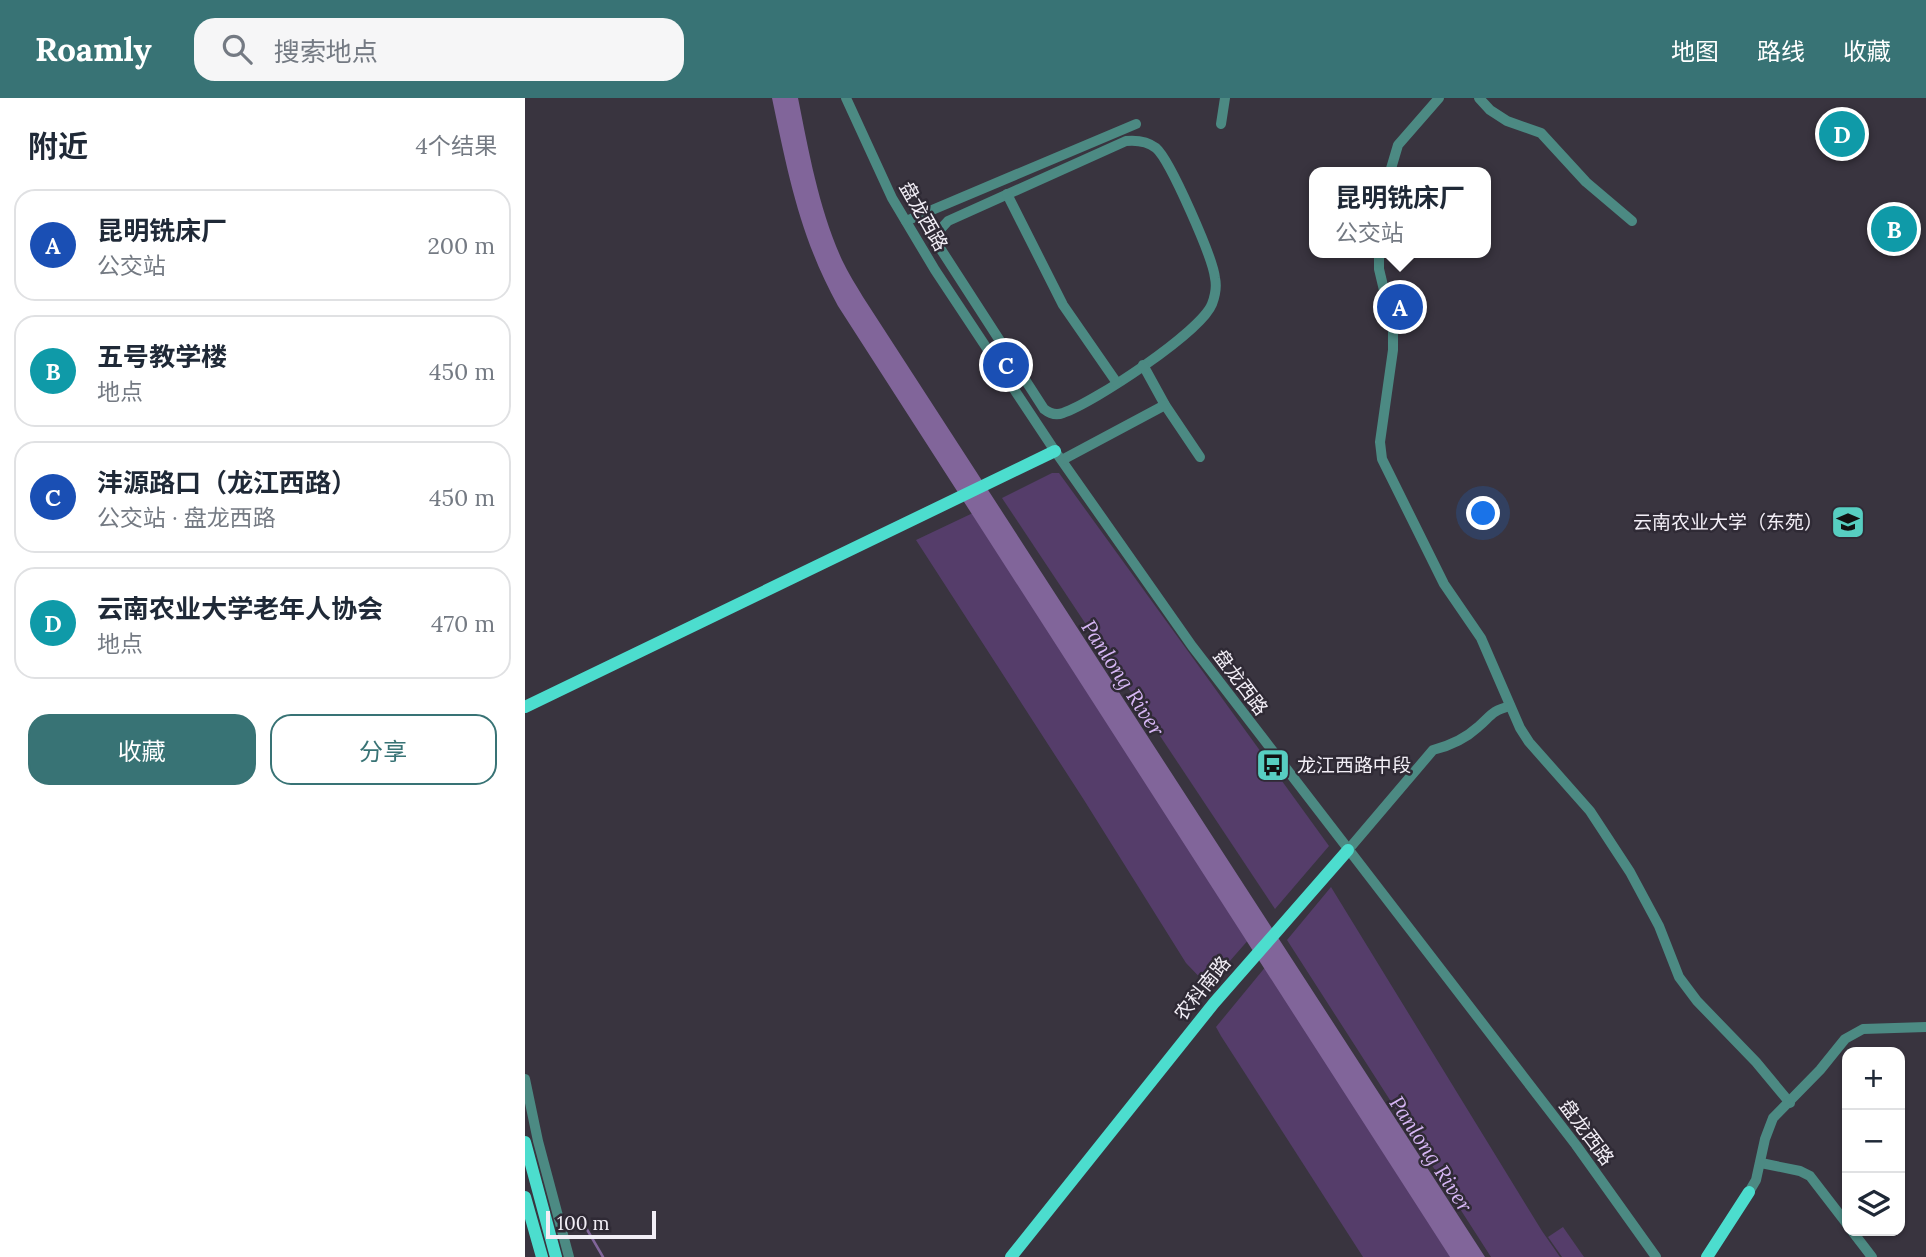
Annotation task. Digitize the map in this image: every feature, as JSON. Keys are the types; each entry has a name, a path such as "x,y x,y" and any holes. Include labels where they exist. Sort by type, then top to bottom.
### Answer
{"main road":[{"path":"525,707 986,482 1059,455"},
{"name":"农科南路","path":"1011,1257 1243,968 1348,850"},
{"path":"525,1142 556,1257"},
{"path":"1707,1257 1749,1192"},
{"path":"1715,1257 1748,1207 1749,1192"},
{"path":"525,1196 542,1257"}],"street":[{"name":"盘龙西路","path":"846,98 881,176 906,221 1059,455 1184,635 1576,1145 1656,1257"},
{"path":"1221,124 1225,98"},
{"path":"1391,167 1398,145 1439,98"},
{"path":"1479,98 1490,110 1507,121 1541,133 1586,182 1632,221"},
{"path":"906,221 1136,124"},
{"path":"1126,141 1143,141 1150,144 1164,158 1213,269 1216,290 1208,312 1200,322 1117,383 1063,413 1047,412 940,248 937,238 944,223 1007,194 1126,141"},
{"path":"1007,194 1063,305 1117,383"},
{"path":"1379,258 1379,269 1393,328 1393,350 1380,443 1382,459 1444,584 1481,638 1510,706 1529,741 1590,811 1630,872 1659,926 1679,977 1697,1001 1756,1062 1790,1103"},
{"path":"1143,365 1165,405 1200,457"},
{"path":"1059,455 1165,405"},
{"name":"农科南路","path":"1348,850 1433,750 1450,745 1478,727 1491,712 1510,706"},
{"path":"1749,1192 1756,1180 1765,1139 1773,1118 1790,1103 1852,1034 1863,1029 1926,1027"},
{"path":"525,1079 538,1141 569,1257"},
{"path":"1761,1163 1800,1171 1810,1176 1842,1218"},
{"path":"1856,1236 1872,1257"}],"shaded area":[{"path":"772,98 798,98 815,180 827,221 842,260 863,297 1485,1257 1450,1257 838,306 814,255 797,205"},
{"path":"1052,473 1059,473 1329,846 1275,909 1002,498"},
{"path":"975,512 1250,938 1208,986 1186,963 916,540"},
{"path":"1331,887 1560,1257 1491,1257 1287,940"},
{"path":"1267,965 1455,1257 1363,1257 1216,1027"},
{"path":"1563,1227 1584,1257 1562,1257 1548,1237"}],"waterway":[{"path":"568,1223 585,1226 603,1257"}],"place":[{"name":"云南农业大学老年人协会","path":"1842,134"},
{"name":"五号教学楼","path":"1894,229"},
{"name":"昆明铣床厂","path":"1400,307"},
{"name":"沣源路口（龙江西路）","path":"1006,365"},
{"name":"云南农业大学（东苑）","path":"1848,522"},
{"name":"龙江西路中段","path":"1273,765"}],"water label":[{"name":"Panlong River","path":"1123,678"},
{"name":"Panlong River","path":"1431,1154"}]}
